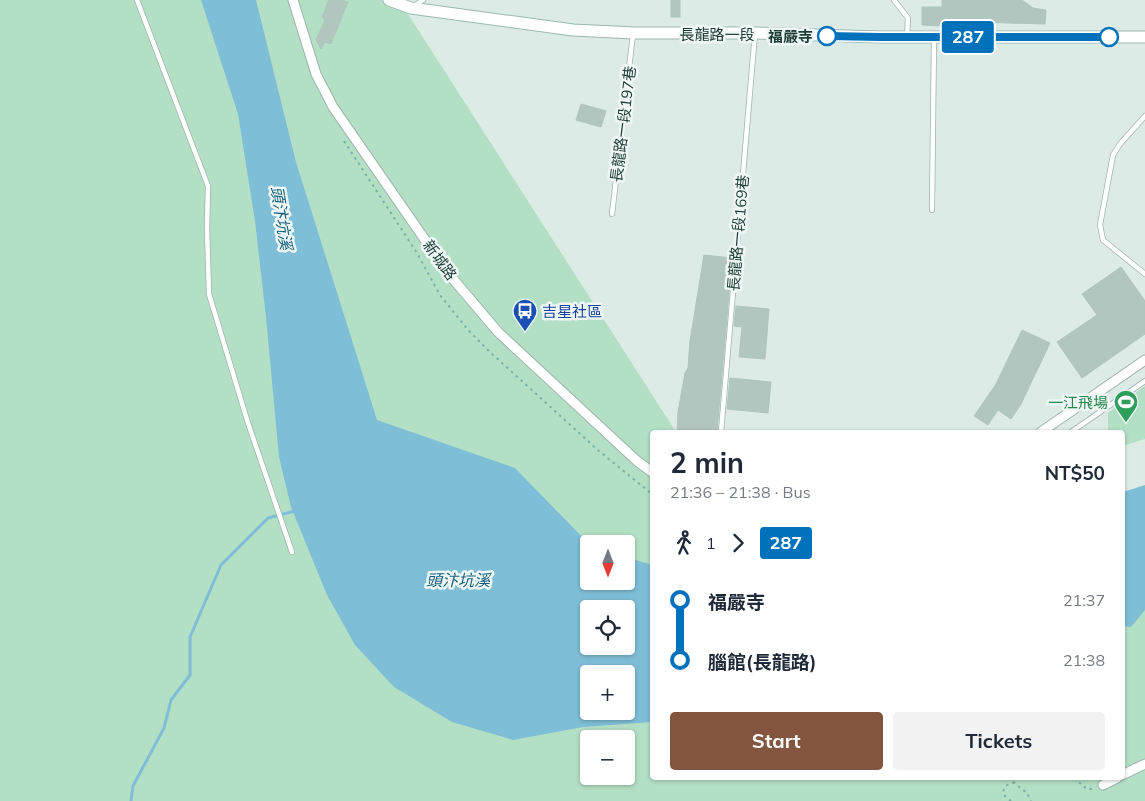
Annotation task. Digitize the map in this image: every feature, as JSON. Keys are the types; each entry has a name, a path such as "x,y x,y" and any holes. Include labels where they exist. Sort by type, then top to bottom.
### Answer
{"main road":[{"name":"長龍路一段","path":"390,0 411,8 573,30 634,34 1145,37"}],"street":[{"name":"新城路","path":"293,0 316,74 333,107 448,273 498,332 637,461 650,471"},
{"path":"1043,430 1145,360"},
{"path":"1125,774 1145,764"},
{"path":"1103,784 1112,780"}],"lane":[{"path":"137,0 208,186 206,228 209,294 248,423 292,552"},
{"path":"411,8 423,0"},
{"path":"894,0 908,18 907,37"},
{"name":"長龍路一段197巷","path":"612,214 634,34"},
{"name":"長龍路一段169巷","path":"721,430 755,34"},
{"path":"932,210 934,37"},
{"path":"1145,116 1120,144 1113,155 1100,225 1103,240 1145,274"},
{"path":"1074,430 1145,381"}],"path":[{"path":"1012,780 1027,793 1031,801"},
{"path":"1076,780 1087,789 1093,789 1103,784"},
{"path":"1011,801 1003,792 1004,787 1015,782"}],"green space":[{"path":"0,0 399,0 675,430 650,430 650,780 1125,780 1125,500 1145,497 1145,801 0,801"},
{"name":"一江飛場","path":"1145,386 1145,439 1125,445 1125,430 1108,430 1108,413"}],"water":[{"name":"頭汴坑溪","path":"201,0 256,0 296,162 377,420 515,468 580,535 580,590 635,590 635,560 650,564 650,722 583,727 513,740 452,722 394,687 355,645 327,595 291,507 279,457 255,221 238,114"},
{"path":"1145,485 1145,610 1131,627 1125,626 1125,491"}],"building":[{"path":"329,0 348,2 331,44 325,42 321,49 316,40 325,20 322,17"},
{"path":"671,0 680,0 680,17 671,17"},
{"path":"942,0 1022,0 1033,8 1046,10 1045,24 941,21 941,26 922,25 922,7 942,7"},
{"path":"581,104 606,111 601,127 576,120"},
{"path":"704,255 732,258 717,430 677,430 678,412 685,373 688,368 690,341"},
{"path":"1121,267 1145,301 1145,334 1082,378 1057,342 1097,315 1082,294"},
{"path":"736,306 769,309 765,359 739,357 742,327 734,326"},
{"path":"1022,330 1050,343 1021,404 1011,419 998,410 988,425 974,416 996,384"},
{"path":"730,378 771,382 768,413 727,409"}],"waterway":[{"path":"131,801 133,786 164,728 171,700 190,675 190,637 221,565 268,518 295,511"}],"bus line":[{"name":"287","path":"827,36 1109,37"}],"place":[{"name":"福嚴寺","path":"827,36"},
{"name":"吉星社區","path":"525,332"},
{"name":"一江飛場","path":"1126,423"}]}
